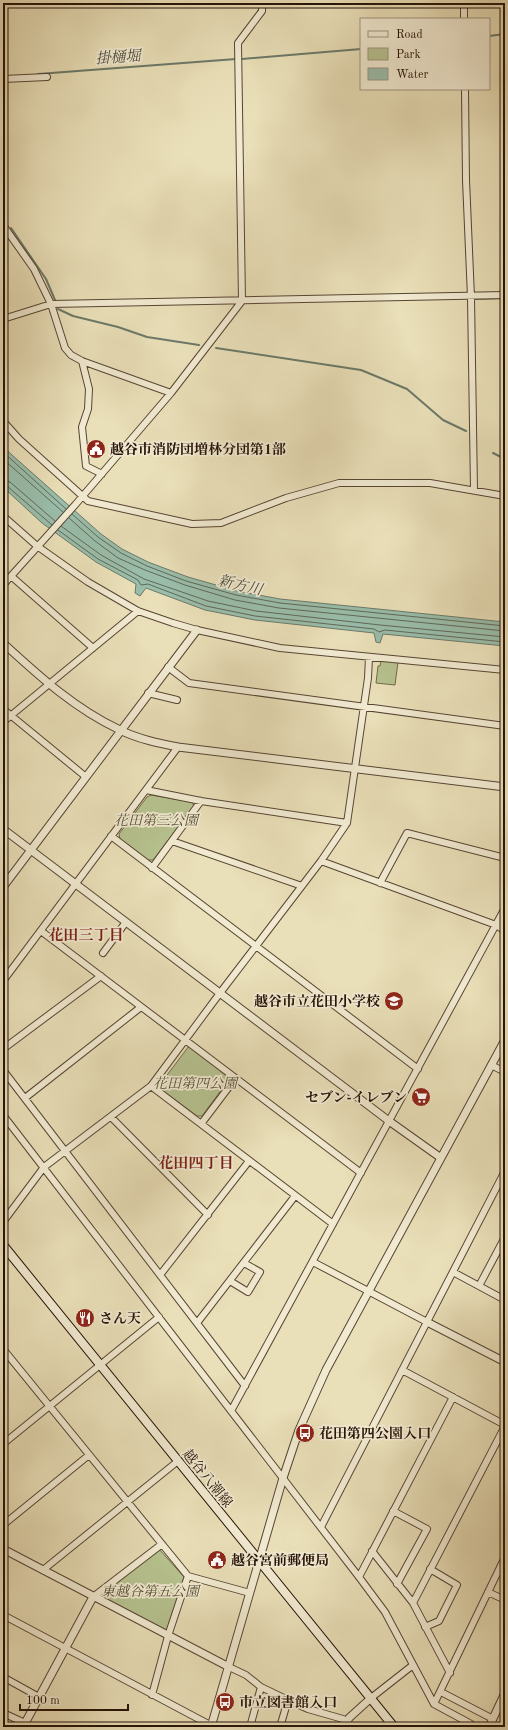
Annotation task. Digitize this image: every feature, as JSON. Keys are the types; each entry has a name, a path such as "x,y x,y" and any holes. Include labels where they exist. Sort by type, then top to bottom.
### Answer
{"main road":[{"name":"越谷八潮線","path":"3,1245 394,1727"}],"street":[{"path":"3,585 102,474 171,393 242,301 238,43 262,11 262,3"},
{"path":"464,3 464,18"},
{"path":"3,79 47,77"},
{"path":"465,90 466,180 471,297 474,490"},
{"path":"3,225 34,269 51,304 65,348 71,355 82,361 171,393"},
{"path":"3,319 51,304 471,297 505,295"},
{"path":"82,361 89,389 88,409 82,427 86,466 102,474"},
{"path":"3,421 19,439 88,501 192,524 206,525 221,523 286,498 339,483 430,483 505,496"},
{"path":"4,520 37,546 88,582 138,611 196,630 280,648 505,670"},
{"path":"11,576 93,648"},
{"path":"3,722 138,611"},
{"path":"3,887 196,630"},
{"path":"3,643 49,685 76,705 121,731 150,741 178,747 505,787"},
{"path":"3,1222 44,1167 151,1086 321,861 347,823 362,707 368,678 369,657"},
{"path":"168,667 189,683 505,726"},
{"path":"148,693 177,700"},
{"path":"3,709 86,777"},
{"path":"3,981 178,747"},
{"path":"146,790 201,801 347,823"},
{"path":"152,868 201,801"},
{"path":"3,829 389,1121 441,1158"},
{"path":"380,883 407,833 505,858"},
{"path":"111,836 418,1069"},
{"path":"172,841 302,886"},
{"path":"321,861 496,925 505,931"},
{"path":"231,1411 505,908"},
{"path":"103,953 126,922"},
{"path":"40,931 361,1173"},
{"path":"3,1049 100,976"},
{"path":"25,1098 141,1007"},
{"path":"3,1615 212,1726 283,1478 299,1430 313,1397 505,1040"},
{"path":"491,1065 505,1072"},
{"path":"3,1070 245,1386"},
{"path":"201,1124 235,1079"},
{"path":"151,1086 333,1224"},
{"path":"3,1115 385,1612 434,1704 474,1727"},
{"path":"111,1117 208,1215"},
{"path":"160,1275 250,1161"},
{"path":"321,1527 505,1172"},
{"path":"197,1323 295,1196"},
{"path":"479,1286 505,1237"},
{"path":"313,1262 505,1362"},
{"path":"230,1281 248,1292 260,1272 244,1263"},
{"path":"453,1272 505,1299"},
{"path":"3,1444 159,1317"},
{"path":"3,1349 188,1576 250,1593"},
{"path":"402,1370 505,1425 413,1603"},
{"path":"359,1577 453,1397"},
{"path":"3,1524 89,1455"},
{"path":"43,1570 178,1461"},
{"path":"393,1511 427,1529 397,1584"},
{"path":"3,1713 24,1725 93,1597 162,1544"},
{"path":"3,1549 168,1636 246,1675 261,1687 308,1709 343,1719 347,1725"},
{"path":"372,1552 413,1603 450,1673"},
{"path":"434,1704 505,1557"},
{"path":"425,1627 439,1621 457,1585 430,1569"},
{"path":"152,1695 168,1636 188,1576"},
{"path":"488,1592 505,1600"},
{"path":"347,1725 352,1714 413,1665"},
{"path":"3,1677 39,1697"},
{"path":"250,1727 261,1687"},
{"path":"441,1692 493,1719"},
{"path":"489,1727 505,1693"},
{"path":"283,1726 288,1700"}],"green space":[{"path":"381,660 398,662 395,685 376,683 378,666 380,666"},
{"name":"花田第三公園","path":"151,795 192,802 194,806 153,860 148,860 120,839 119,834 147,797"},
{"name":"花田第四公園","path":"189,1046 228,1077 228,1081 202,1116 197,1116 158,1087"},
{"name":"東越谷第五公園","path":"159,1549 184,1577 166,1632 98,1596"}],"water":[{"path":"3,447 101,534 122,549 148,562 188,577 237,591 280,599 505,622 505,646 383,634 380,643 376,642 374,633 255,620 205,610 146,588 140,596 135,593 136,584 96,562 42,523 3,487"}],"waterway":[{"name":"掛樋堀","path":"490,36 505,34"},
{"name":"掛樋堀","path":"242,59 360,49"},
{"name":"掛樋堀","path":"38,74 236,59"},
{"path":"11,228 46,279 55,300"},
{"path":"475,299 505,298"},
{"path":"58,309 73,316 118,327 147,337 199,345"},
{"path":"216,348 361,370 407,389 443,420 466,431"},
{"path":"493,453 505,459"}],"place":[{"name":"越谷市消防団増林分団第1部","path":"96,449"},
{"name":"越谷市立花田小学校","path":"394,1001"},
{"name":"セブン-イレブン","path":"421,1097"},
{"name":"さん天","path":"85,1318"},
{"name":"花田第四公園入口","path":"305,1433"},
{"name":"越谷宮前郵便局","path":"217,1560"},
{"name":"市立図書館入口","path":"225,1702"}],"district":[{"name":"花田三丁目","path":"86,935"},
{"name":"花田四丁目","path":"196,1163"}],"water label":[{"name":"新方川","path":"240,585"}]}
